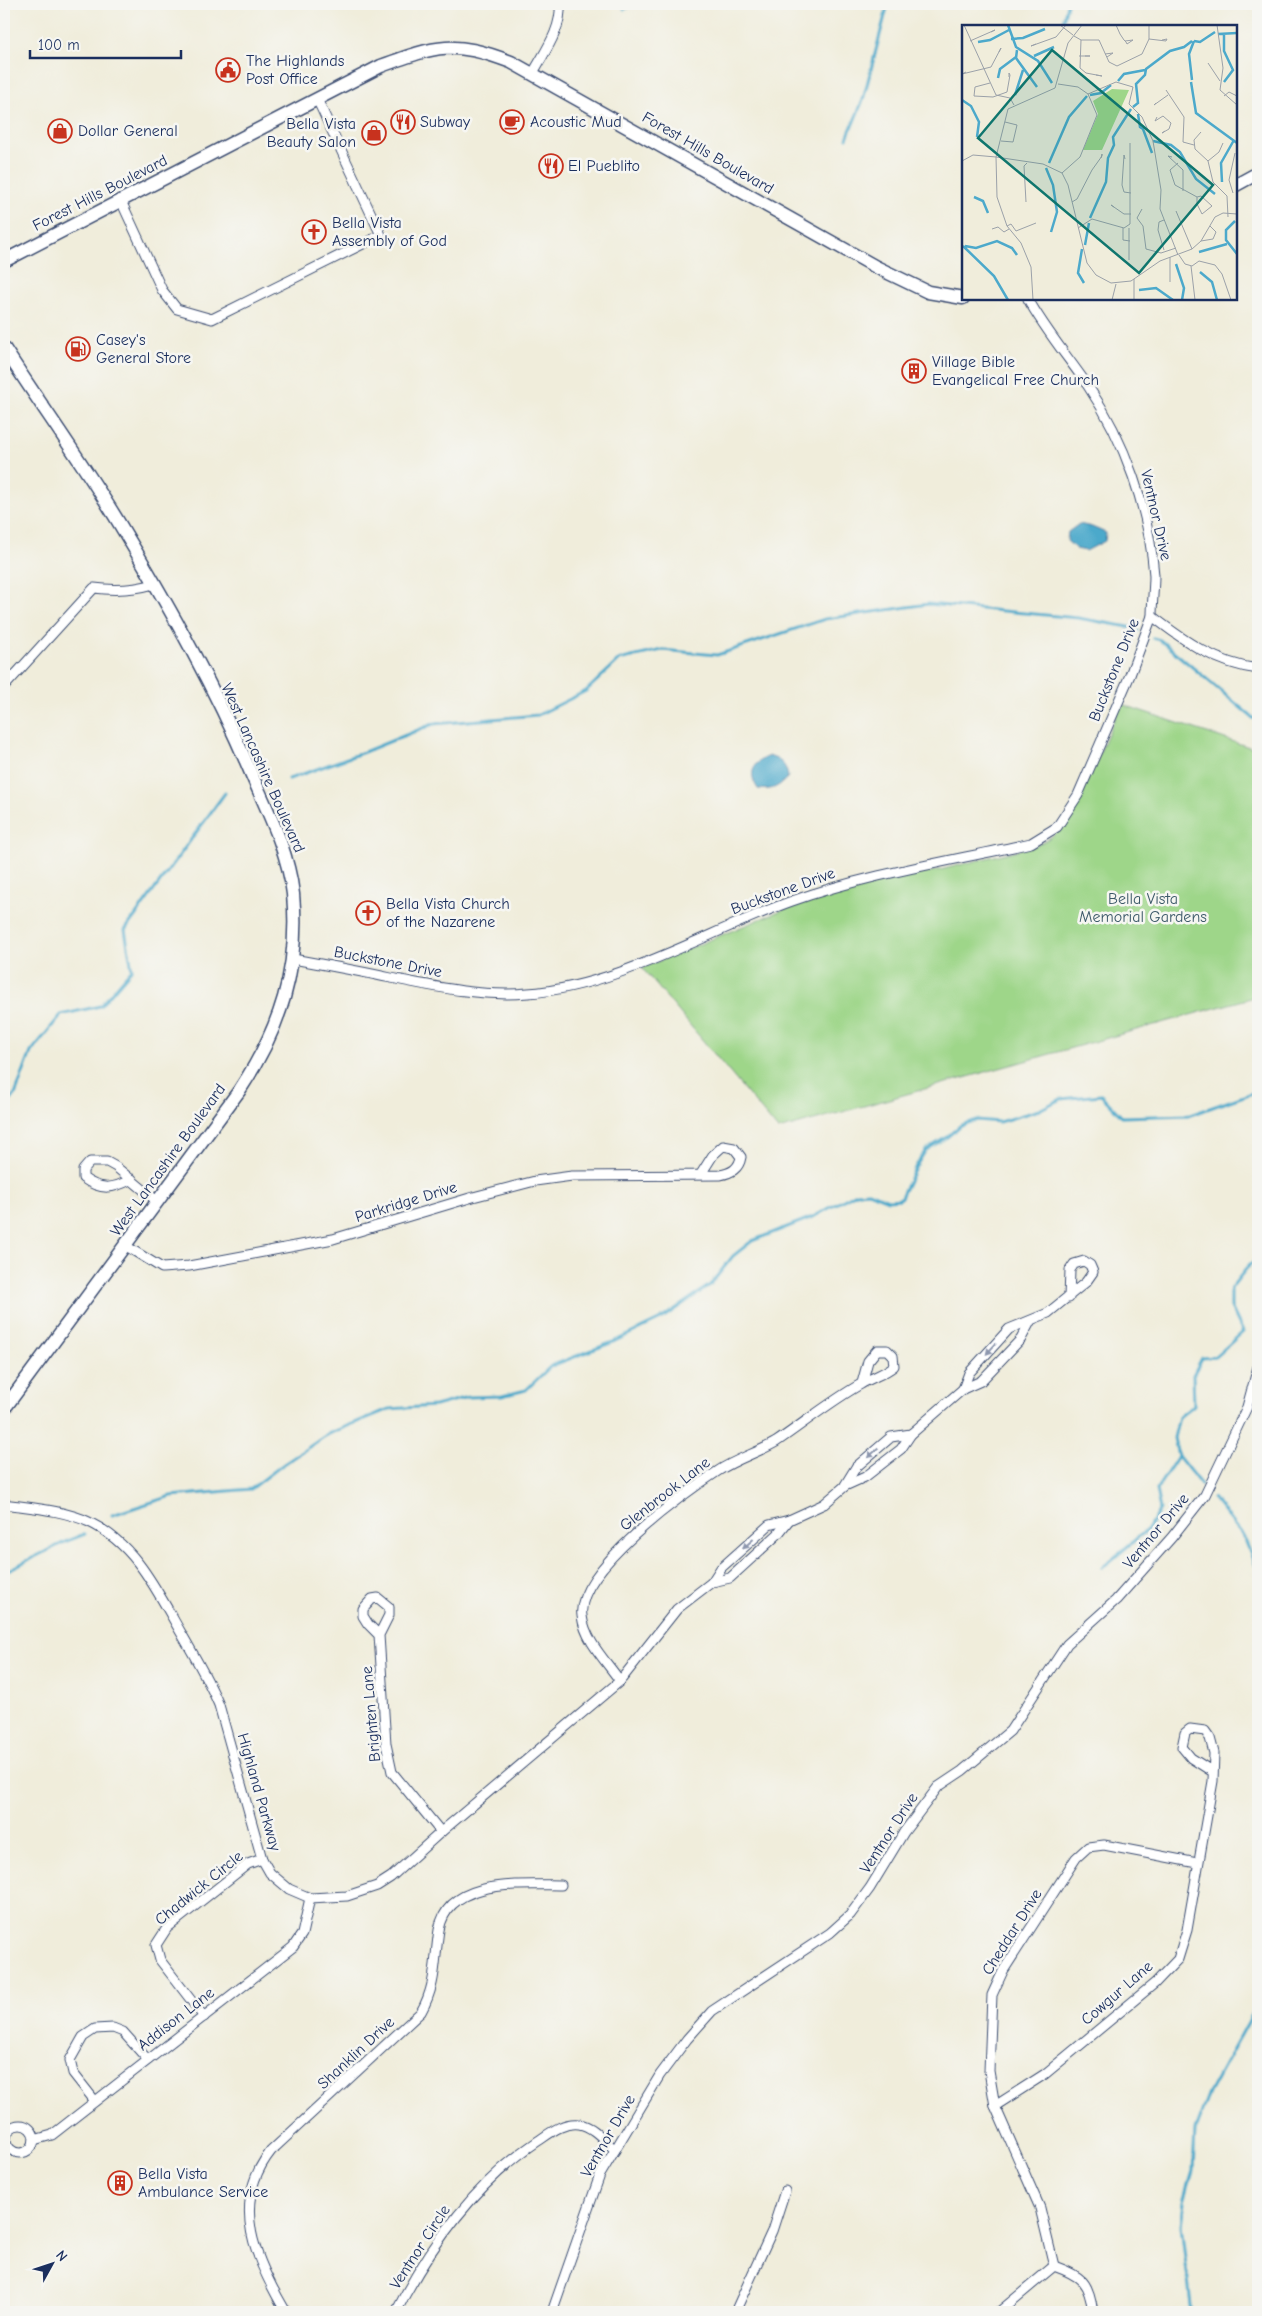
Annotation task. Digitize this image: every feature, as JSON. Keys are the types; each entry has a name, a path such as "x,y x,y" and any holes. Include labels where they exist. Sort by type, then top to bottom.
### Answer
{"main road":[{"name":"Forest Hills Boulevard","path":"4,261 381,66 424,50 452,46 480,50 533,72 876,268 928,292 962,298"},
{"path":"1237,184 1258,173"},
{"name":"West Lancashire Boulevard","path":"4,348 125,531 185,638 235,736 287,860 293,896 293,959 279,1019 260,1060 126,1246 4,1410"}],"street":[{"path":"533,72 552,40 561,16 560,4"},
{"path":"121,201 162,290 177,309 212,319 381,235 317,99"},
{"name":"Ventnor Drive","path":"1029,300 1039,319 1088,386 1105,413 1137,485 1154,576 1152,616"},
{"path":"4,687 94,588 112,591 133,590 154,584"},
{"path":"1152,616 1185,643 1217,658 1258,670"},
{"name":"Buckstone Drive","path":"293,959 428,986 483,993 527,994 559,990 594,982 745,920 834,887 1031,843 1057,827 1078,795 1130,675 1152,616"},
{"path":"132,1179 120,1185 95,1187 83,1178 83,1170 90,1162 106,1162 132,1179 158,1202"},
{"name":"Parkridge Drive","path":"126,1246 162,1268 189,1266 333,1239 473,1197 535,1181 572,1176 701,1174"},
{"name":"Highland Parkway","path":"963,1389 969,1373 1009,1329 1048,1313 1068,1298"},
{"name":"Highland Parkway","path":"712,1582 720,1568 769,1525 789,1520 824,1504 845,1486 865,1478 901,1449 911,1434 963,1389 981,1381 1021,1340 1030,1322"},
{"name":"Ventnor Drive","path":"552,2312 600,2175 660,2075 693,2032 712,2011 830,1933 850,1916 870,1888 904,1832 938,1787 962,1771 1010,1730 1067,1644 1116,1600 1172,1537 1205,1495 1246,1406 1258,1367"},
{"name":"Glenbrook Lane","path":"620,1681 588,1636 582,1615 584,1598 617,1551 662,1512 720,1470 774,1443 862,1383"},
{"name":"Highland Parkway","path":"845,1486 856,1467 891,1438 911,1434"},
{"name":"Highland Parkway","path":"4,1504 66,1513 89,1522 117,1539 145,1569 210,1684 219,1705 262,1859 270,1873 289,1889 310,1898 347,1896 377,1886 391,1877 441,1832 620,1681 676,1609 696,1592 712,1582 730,1578 778,1534 789,1520"},
{"name":"Brighten Lane","path":"379,1635 386,1744 392,1772 441,1832"},
{"path":"1197,1863 1213,1772 1214,1753 1210,1738 1205,1731 1190,1729 1185,1733 1182,1747 1191,1758 1213,1772"},
{"name":"Cheddar Drive","path":"1054,2266 1040,2208 995,2106 989,2071 992,1995 1003,1971 1076,1858 1088,1847 1104,1845 1197,1863"},
{"name":"Chadwick Circle","path":"204,2017 160,1960 156,1945 167,1928 248,1864 262,1859"},
{"name":"Cowgur Lane","path":"995,2106 1045,2074 1155,1983 1178,1959 1187,1930 1197,1863"},
{"name":"Shanklin Drive","path":"286,2312 266,2279 255,2249 249,2220 250,2196 257,2172 263,2161 271,2151 421,2012 434,1985 439,1930 448,1908 477,1891 499,1886 561,1885"},
{"name":"Addison Lane","path":"34,2140 52,2135 293,1947 302,1934 310,1898"},
{"path":"95,2102 73,2072 70,2060 83,2037 95,2029 113,2028 123,2032 148,2060"},
{"name":"Ventnor Circle","path":"396,2312 429,2254 449,2226 478,2192 527,2148 560,2127 578,2124 593,2130 615,2150"},
{"path":"735,2312 772,2230 785,2191"},
{"path":"999,2312 1054,2266 1074,2273 1084,2281 1090,2293 1093,2312"}],"green space":[{"name":"Bella Vista Memorial Gardens","path":"1121,704 1258,750 1258,996 778,1130 642,968 799,903 843,890 944,869 1037,845 1051,837 1067,822 1075,809"}],"water":[{"path":"1079,524 1106,533 1105,541 1086,551 1076,549 1067,541 1068,532"},
{"path":"769,756 782,763 788,777 775,788 758,789 753,778 753,769 755,765"}],"waterway":[{"path":"624,9 637,4"},
{"path":"847,138 863,100 888,4"},
{"path":"1062,25 1067,4"},
{"path":"289,779 364,752 433,724 538,715 586,691 619,660 662,650 717,655 825,619 928,604 1078,618 1129,627 1138,631"},
{"path":"1153,638 1160,640 1253,718 1258,719"},
{"path":"4,1109 15,1095 31,1052 61,1015 100,1006 132,969 125,930 225,793"},
{"path":"112,1515 171,1496 251,1489 328,1434 389,1409 435,1406 468,1397 502,1396 526,1390 551,1366 613,1342 661,1319 710,1285 733,1256 752,1241 815,1216 856,1193 868,1192 888,1200 900,1199 926,1150 947,1137 961,1125 977,1120 999,1122 1039,1110 1061,1099 1101,1095 1122,1117 1190,1115 1258,1091"},
{"path":"1102,1568 1149,1528 1160,1509 1156,1490 1178,1456 1174,1438 1179,1417 1194,1405 1193,1375 1202,1358 1215,1357 1243,1332 1231,1307 1231,1288 1250,1264 1258,1259"},
{"path":"1178,1456 1201,1485"},
{"path":"1213,1498 1243,1535 1258,1571"},
{"path":"4,1572 85,1534"},
{"path":"1192,2312 1181,2226 1184,2201 1193,2171 1195,2130 1209,2093 1258,2004"}],"place":[{"name":"The Highlands Post Office","path":"228,70"},
{"name":"Subway","path":"403,122"},
{"name":"Acoustic Mud","path":"512,122"},
{"name":"Dollar General","path":"60,131"},
{"name":"Bella Vista Beauty Salon","path":"374,133"},
{"name":"El Pueblito","path":"551,166"},
{"name":"Bella Vista Assembly of God","path":"314,232"},
{"name":"Casey's General Store","path":"78,349"},
{"name":"Village Bible Evangelical Free Church","path":"914,371"},
{"name":"Bella Vista Church of the Nazarene","path":"368,913"},
{"name":"Bella Vista Ambulance Service","path":"120,2183"}]}
